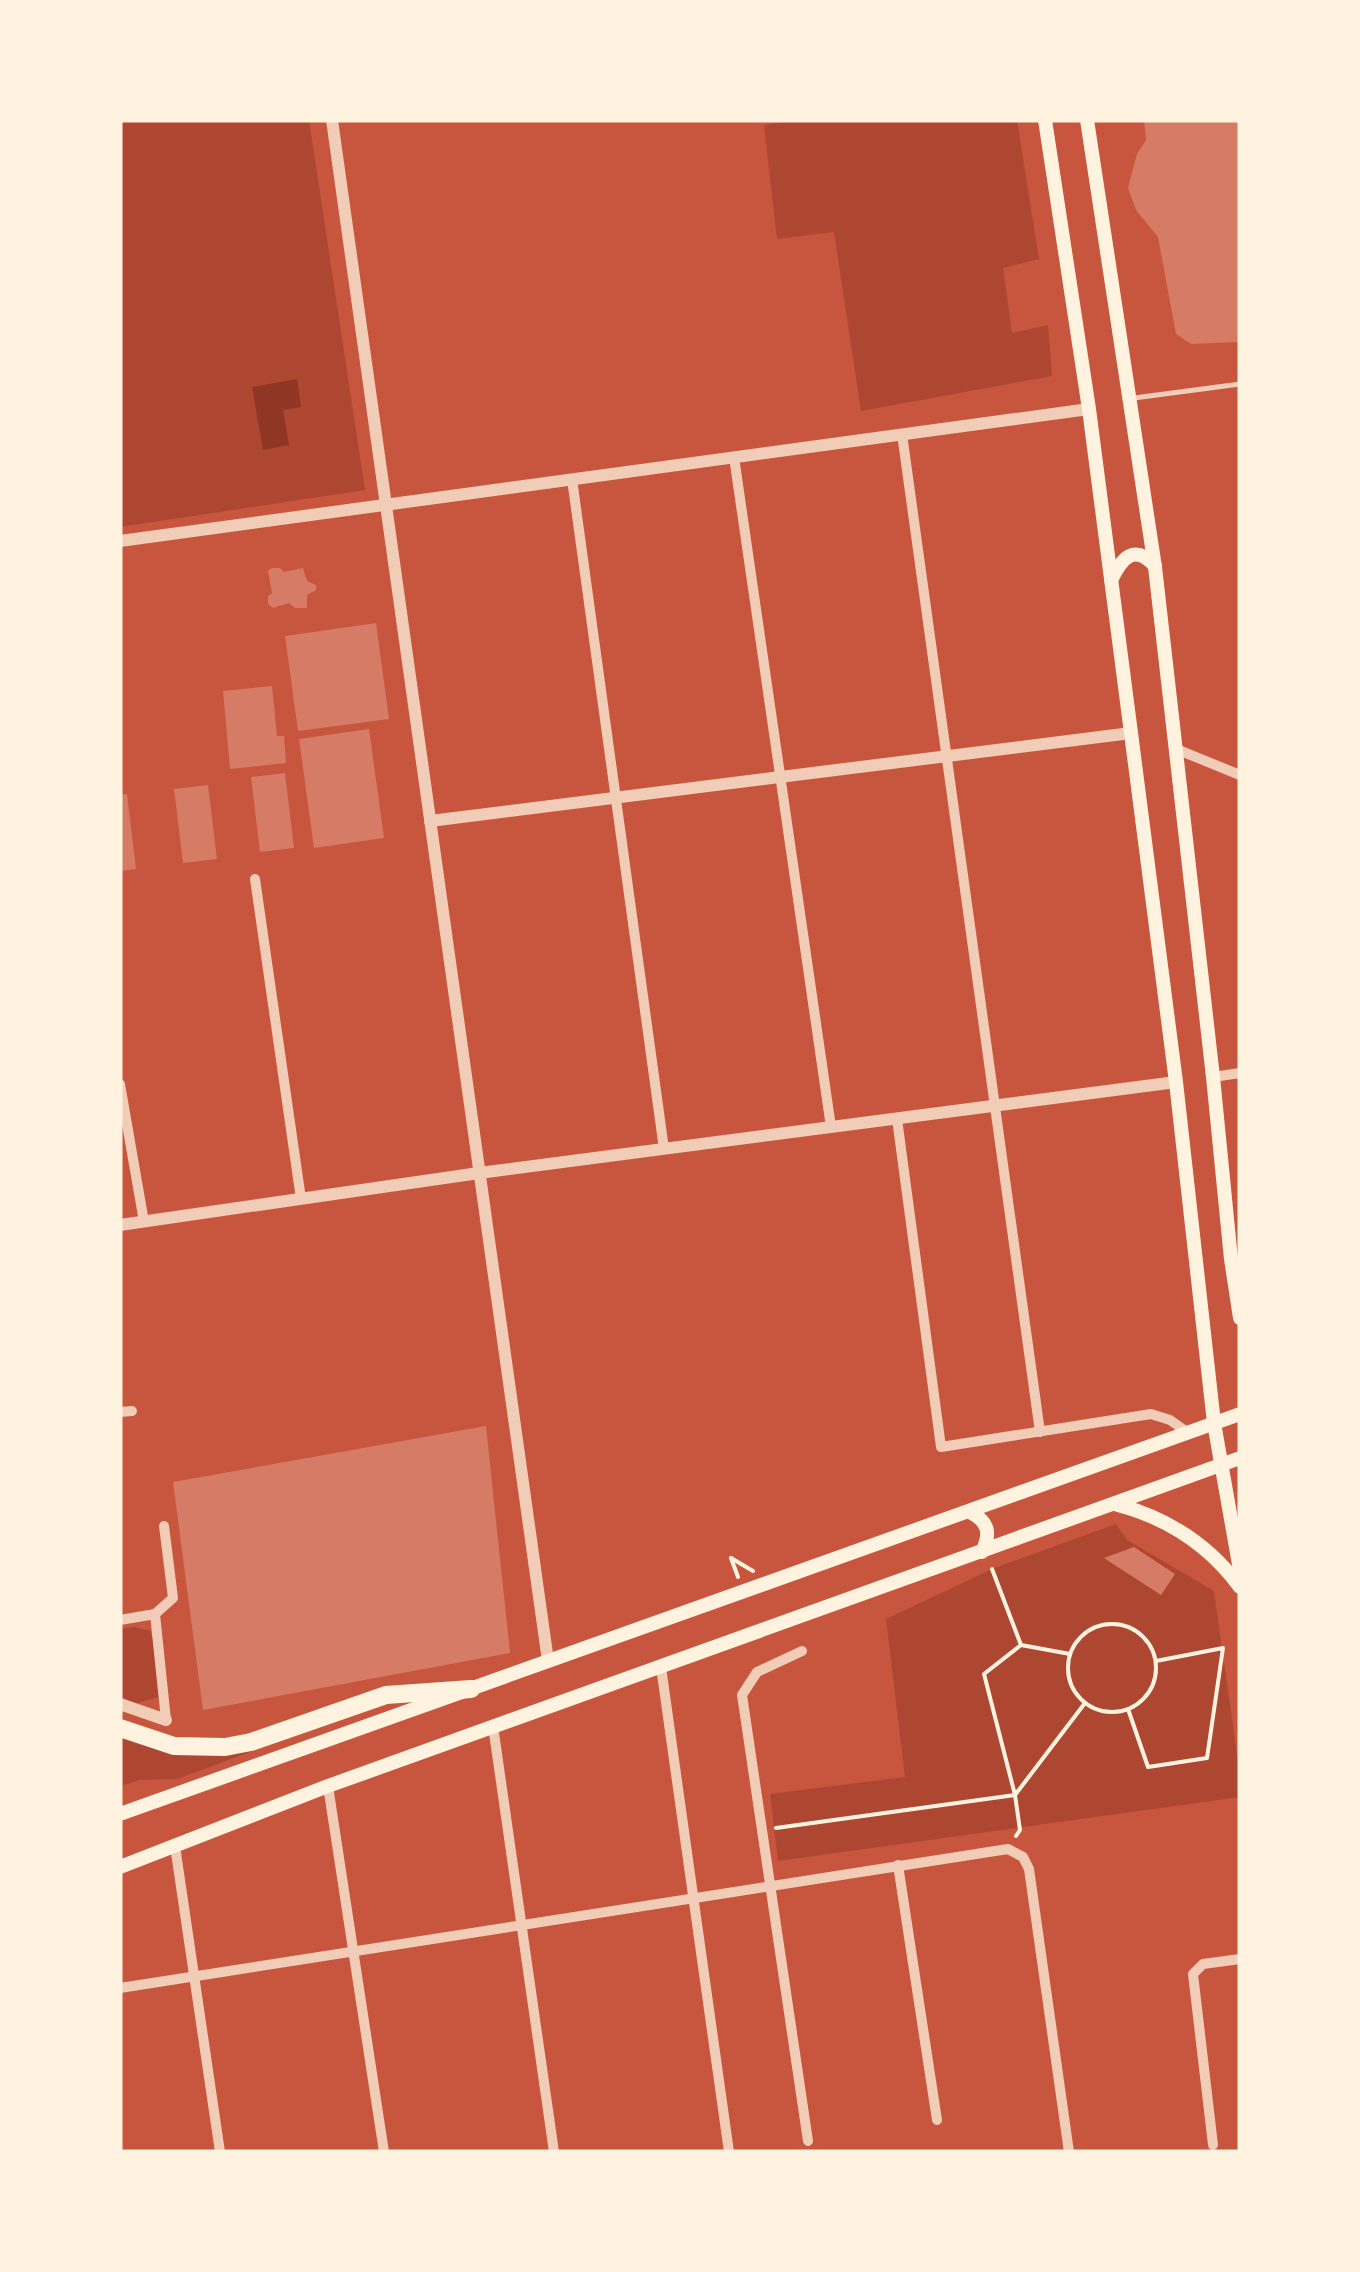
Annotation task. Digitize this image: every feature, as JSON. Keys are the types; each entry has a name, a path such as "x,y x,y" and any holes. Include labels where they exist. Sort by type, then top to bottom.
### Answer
{"highway":[{"path":"120,1728 174,1746 226,1747 386,1695 471,1689"}],"main road":[{"path":"1045,120 1089,409 1131,732 1214,1423 1240,1570"},
{"path":"1087,120 1155,566 1240,1318"},
{"path":"1111,580 1128,554 1146,557 1155,566"},
{"path":"120,1814 1240,1414"},
{"path":"120,1867 328,1786 1240,1458"},
{"path":"1117,1504 1146,1512 1184,1533 1222,1564 1240,1587"},
{"path":"970,1512 982,1518 988,1527 982,1552"}],"street":[{"path":"332,120 548,1661"},
{"path":"120,541 1089,409"},
{"path":"902,434 1040,1432"},
{"path":"734,457 831,1128"},
{"path":"572,480 664,1149"},
{"path":"430,821 1131,732"},
{"path":"1176,749 1240,775"},
{"path":"255,879 301,1199"},
{"path":"1214,1077 1240,1072"},
{"path":"120,1225 480,1172 1176,1082"},
{"path":"120,1084 144,1222"},
{"path":"897,1119 941,1447 1151,1414 1170,1420 1187,1432"},
{"path":"120,1620 155,1614 173,1598 164,1526"},
{"path":"120,1704 166,1720 155,1614"},
{"path":"802,1652 757,1672 742,1695 808,2141"},
{"path":"660,1667 729,2152"},
{"path":"493,1726 554,2152"},
{"path":"328,1786 384,2152"},
{"path":"174,1846 220,2152"},
{"path":"120,1988 1008,1849 1023,1857 1029,1869 1069,2152"},
{"path":"898,1865 937,2120"},
{"path":"1213,2146 1193,1974 1203,1964 1240,1959"}],"lane":[{"path":"1131,399 1240,384"}],"path":[{"path":"992,1569 1022,1645"},
{"path":"1115,1623 1142,1635 1156,1661 1156,1676 1150,1690 1128,1709 1098,1710 1085,1703 1069,1681 1070,1654 1087,1630 1100,1624 1115,1623"},
{"path":"1008,1849 1020,1830 984,1674 1022,1645 1070,1654"},
{"path":"1128,1709 1148,1767 1207,1758 1223,1648 1156,1661"},
{"path":"761,1829 1015,1796 1085,1703"}],"shaded area":[{"path":"120,120 309,120 365,490 120,527"},
{"path":"795,120 1017,120 1039,259 1003,268 1012,333 1048,325 1052,376 861,411 834,232 777,239 764,125"},
{"path":"297,379 301,407 283,410 289,445 263,450 252,387"},
{"path":"1116,1524 1127,1540 1214,1591 1240,1797 778,1861 770,1794 905,1777 886,1619 992,1569"},
{"path":"120,1629 150,1631 159,1697 135,1704 120,1696"},
{"path":"326,1724 177,1779 140,1780 120,1786 120,1735 163,1751"}],"building":[{"path":"1144,120 1240,120 1240,342 1191,344 1176,334 1158,237 1136,210 1128,188 1137,154 1146,140"},
{"path":"272,568 284,572 303,568 307,581 316,585 316,590 307,595 307,608 295,608 289,603 273,608 268,604 272,593 268,571"},
{"path":"376,623 389,719 298,731 285,636"},
{"path":"272,686 277,736 284,736 286,763 230,769 223,691"},
{"path":"369,729 384,838 314,848 299,739"},
{"path":"285,773 294,848 260,852 251,777"},
{"path":"208,785 217,859 183,863 174,789"},
{"path":"127,794 136,869 120,871 120,795"},
{"path":"486,1426 510,1653 203,1710 173,1482"},
{"path":"1134,1547 1175,1574 1161,1595 1104,1558"}]}
